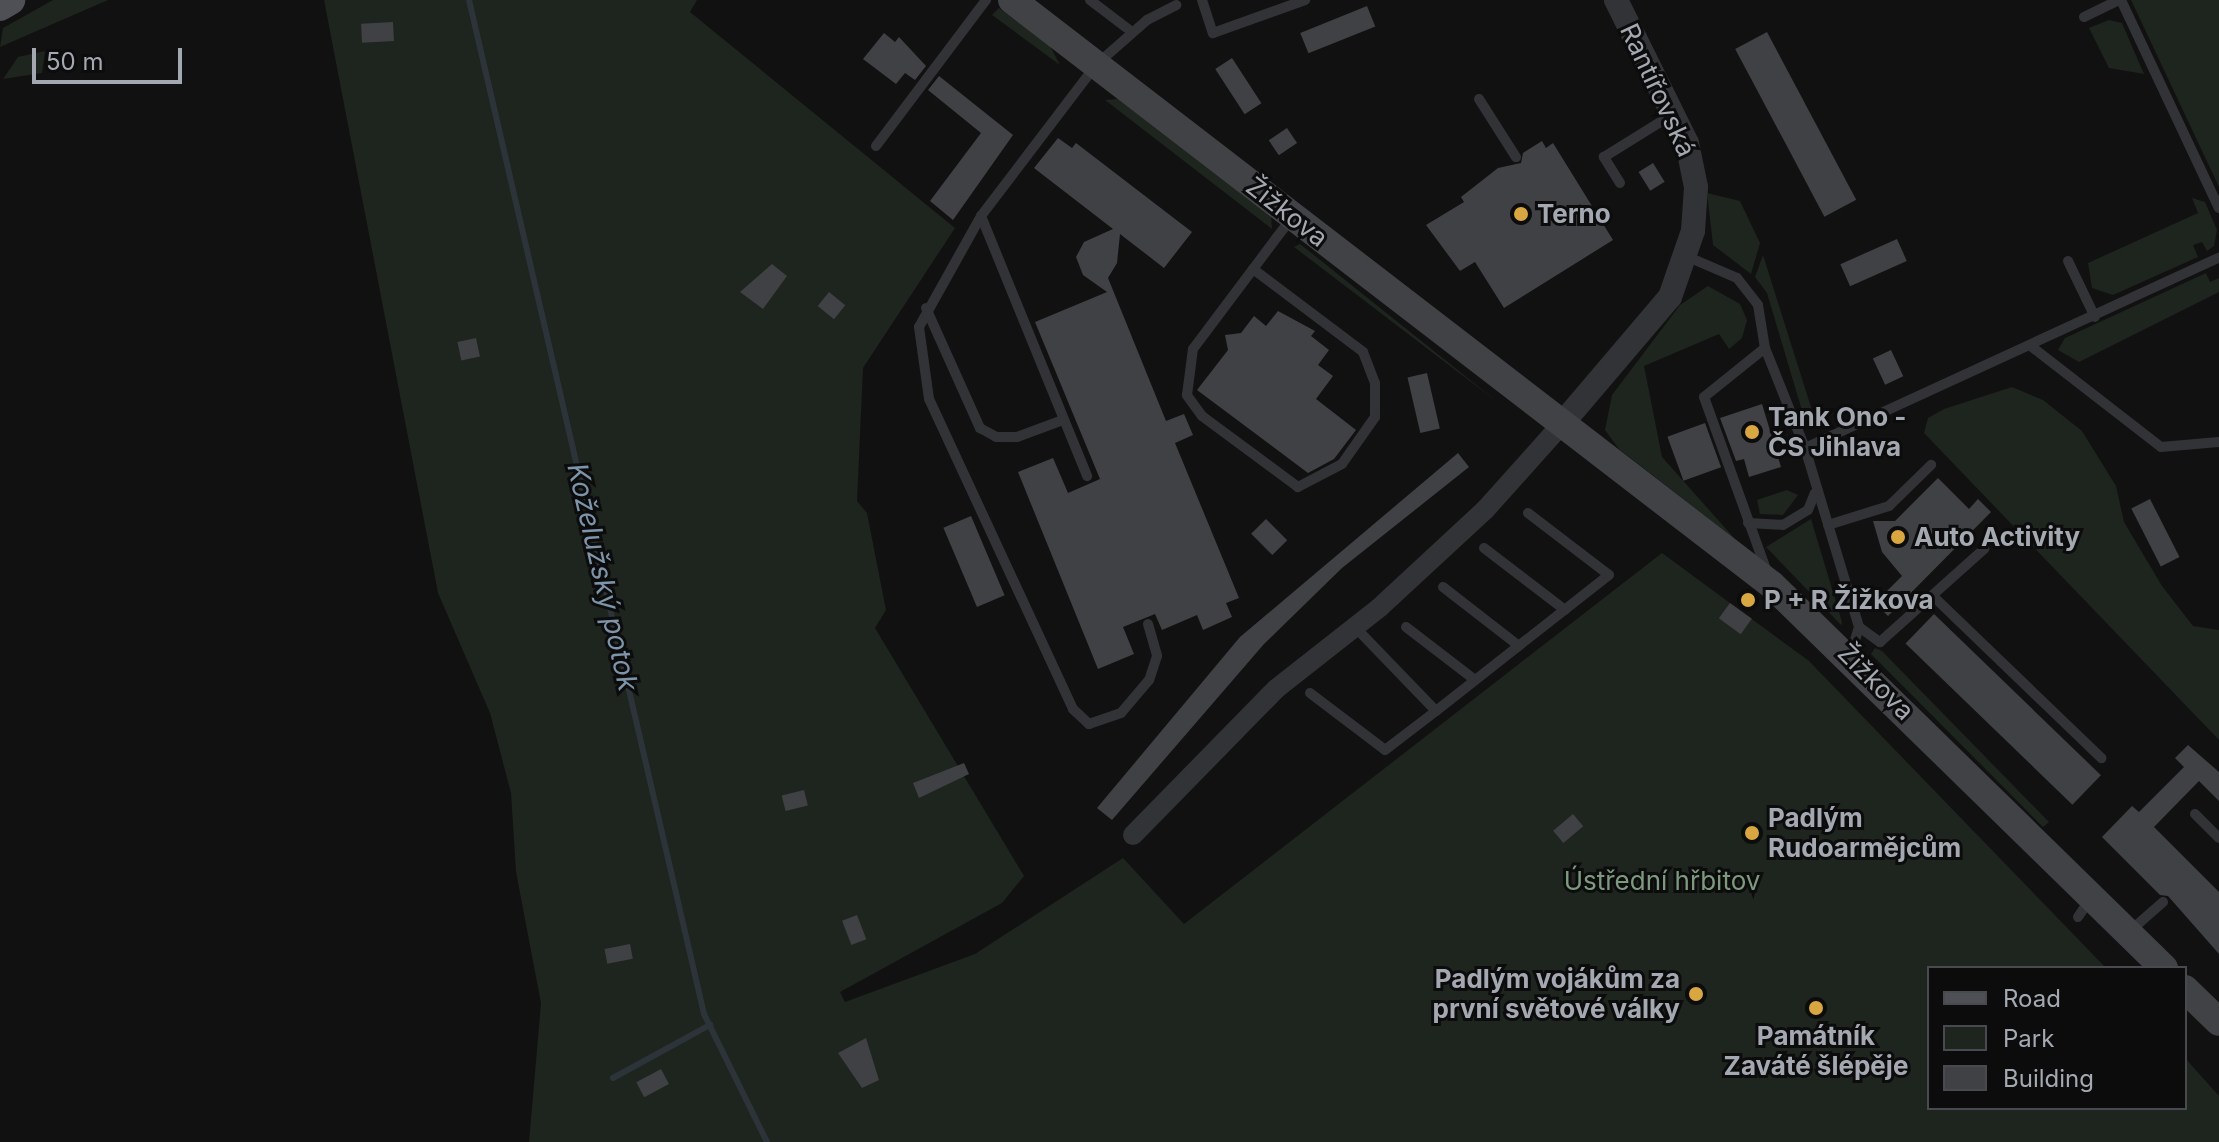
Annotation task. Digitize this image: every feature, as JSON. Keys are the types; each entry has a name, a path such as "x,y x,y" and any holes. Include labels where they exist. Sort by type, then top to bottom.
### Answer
{"main road":[{"path":"0,6 10,0"},
{"name":"Žižkova","path":"1012,0 1772,585 1850,656 2085,906 2129,933 2162,966"},
{"path":"2187,991 2219,1022"}],"street":[{"name":"Rantířovská","path":"1561,425 1670,297 1688,257 1696,187 1674,113 1616,0"},
{"path":"1133,835 1276,689 1355,627 1531,465 1561,425"}],"lane":[{"path":"876,146 986,0"},
{"path":"1090,0 1132,32"},
{"path":"1202,0 1213,33 1305,0"},
{"path":"2084,17 2120,0 2219,208"},
{"path":"1148,624 1157,656 1149,680 1111,720 1089,724 1073,709 929,399 919,327 926,308 981,216 1097,64 1132,32 1176,5"},
{"path":"1479,99 1516,157"},
{"path":"1620,183 1604,157 1674,113"},
{"path":"981,216 1087,476"},
{"path":"1253,269 1363,352 1375,383 1375,417 1342,464 1298,487 1202,416 1187,395 1193,349 1253,269 1293,216"},
{"path":"1688,257 1748,288 1758,305 1765,348 1805,448 1815,493 1859,627 1850,656"},
{"path":"1805,448 2032,347 2219,258"},
{"path":"2068,261 2095,317"},
{"path":"926,308 980,428 996,437 1017,437 1063,420"},
{"path":"2032,347 2161,447 2219,442"},
{"path":"1765,348 1704,397 1772,585"},
{"path":"1828,525 1889,506 1931,465"},
{"path":"1748,523 1783,525 1808,510 1815,493"},
{"path":"1310,693 1385,750 1609,575 1528,513"},
{"path":"1484,548 1565,610"},
{"path":"1859,627 1880,642 1935,598 1984,549"},
{"path":"1443,587 1519,646"},
{"path":"1935,598 2101,758"},
{"path":"1355,627 1436,711"},
{"path":"1406,627 1475,680"},
{"path":"2195,814 2219,838"},
{"path":"2129,933 2163,902"}],"green space":[{"path":"53,0 108,0 0,47 3,28"},
{"name":"Ústřední hřbitov","path":"324,0 697,0 690,12 955,228 863,368 857,501 867,513 886,610 875,628 1024,876 1002,903 840,992 845,1002 975,954 1123,858 1184,924 1662,553 1809,661 2104,966 1927,966 1927,1110 2187,1110 2187,1060 2219,1096 2219,1142 529,1142 541,1003 516,872 511,793 490,713 438,593"},
{"path":"2131,0 2219,0 2219,187"},
{"path":"999,8 1049,44 1060,65 992,15"},
{"path":"2109,20 2122,23 2144,74 2109,68 2089,28"},
{"path":"45,51 42,73 3,79 18,57"},
{"path":"1118,99 1271,215 1272,229 1105,100"},
{"path":"1707,193 1740,201 1760,243 1751,274 1713,245"},
{"path":"2192,198 2205,202 2217,230 2214,246 2207,251 2202,242 2193,245 2198,257 2113,295 2092,288 2088,263 2198,213"},
{"path":"1300,244 1314,255 1500,404 1294,247"},
{"path":"1763,255 1816,423 1803,414 1767,293 1755,277"},
{"path":"2206,273 2210,282 2219,278 2219,292 2079,362 2058,350 2065,338"},
{"path":"1708,286 1740,304 1747,320 1742,338 1729,349 1719,334 1644,366 1662,457 1735,539 1619,449 1605,430 1612,395 1680,305"},
{"path":"2012,387 2043,400 2082,431 2116,486 2124,522 2162,586 2193,626 2219,630 2219,740 1924,433 1928,418 1944,409"},
{"path":"1787,490 1798,495 1783,515 1760,514 1757,500"},
{"path":"1811,519 1842,622 1841,625 1766,547"},
{"path":"1875,648 1882,651 2049,822 2043,827 1871,654"}],"building":[{"path":"1367,6 1375,26 1308,53 1300,33"},
{"path":"393,22 394,41 362,43 361,24"},
{"path":"1767,32 1856,200 1824,217 1735,49"},
{"path":"884,33 895,42 899,37 926,66 915,80 905,73 896,84 863,59"},
{"path":"1232,58 1261,103 1245,114 1215,69"},
{"path":"939,76 1013,135 953,220 930,201 981,133 928,90"},
{"path":"1287,128 1297,143 1279,155 1269,140"},
{"path":"1058,138 1072,148 1076,143 1192,232 1164,268 1120,234 1117,263 1108,278 1166,421 1184,414 1193,435 1175,443 1239,598 1226,603 1232,617 1203,630 1197,615 1162,630 1155,614 1123,627 1134,654 1098,669 1018,472 1053,458 1068,493 1100,479 1035,322 1107,292 1083,275 1076,257 1084,242 1113,229 1034,168"},
{"name":"Terno","path":"1542,141 1546,148 1553,143 1613,240 1504,308 1475,262 1460,271 1426,225 1464,202 1461,197 1498,168 1521,163 1523,153"},
{"path":"1653,163 1665,182 1650,191 1639,172"},
{"path":"1897,239 1907,261 1850,286 1840,264"},
{"path":"772,264 787,276 763,309 740,292"},
{"path":"829,292 845,305 834,319 818,306"},
{"path":"1278,311 1315,331 1311,336 1329,350 1318,365 1333,376 1316,399 1356,430 1334,459 1308,473 1197,390 1228,350 1225,335 1241,333 1254,316 1266,326"},
{"path":"476,338 480,357 461,361 457,342"},
{"path":"1891,350 1903,376 1885,385 1873,358"},
{"path":"1427,373 1440,429 1420,433 1408,377"},
{"path":"1762,404 1781,467 1749,477 1744,459 1736,461 1720,418"},
{"path":"1705,423 1721,467 1683,481 1667,437"},
{"path":"1458,453 1469,467 1342,568 1264,644 1112,820 1097,808 1240,637"},
{"path":"1938,478 1969,509 1978,499 1991,512 1888,616 1875,603 1902,576 1882,552 1873,521 1895,521"},
{"path":"2150,499 2180,557 2161,566 2131,509"},
{"path":"971,516 1005,595 977,607 943,528"},
{"path":"1266,519 1287,540 1272,555 1251,534"},
{"path":"1730,603 1752,619 1741,634 1719,618"},
{"path":"1934,614 2101,775 2072,805 1906,643"},
{"path":"2188,745 2219,772 2219,801 2199,781 2154,827 2219,892 2219,954 2168,896 2160,895 2102,837 2132,806 2139,812 2184,767 2175,758"},
{"path":"964,763 969,774 919,798 913,783"},
{"path":"804,790 808,806 786,811 782,796"},
{"path":"1573,814 1583,826 1563,843 1553,831"},
{"path":"857,915 866,939 851,945 842,921"},
{"path":"630,944 633,959 607,964 604,949"},
{"path":"866,1038 879,1080 862,1088 838,1053"},
{"path":"661,1069 669,1084 644,1097 636,1082"}],"waterway":[{"name":"Koželužský potok","path":"469,0 704,1014 767,1142"},
{"path":"613,1078 710,1025"}],"place":[{"name":"Terno","path":"1521,214"},
{"name":"Tank Ono - ČS Jihlava","path":"1752,432"},
{"name":"Auto Activity","path":"1898,537"},
{"name":"P + R Žižkova","path":"1748,600"},
{"name":"Padlým Rudoarmějcům","path":"1752,833"},
{"name":"Padlým vojákům za první světové války","path":"1696,994"},
{"name":"Památník Zaváté šlépěje","path":"1816,1008"}]}
